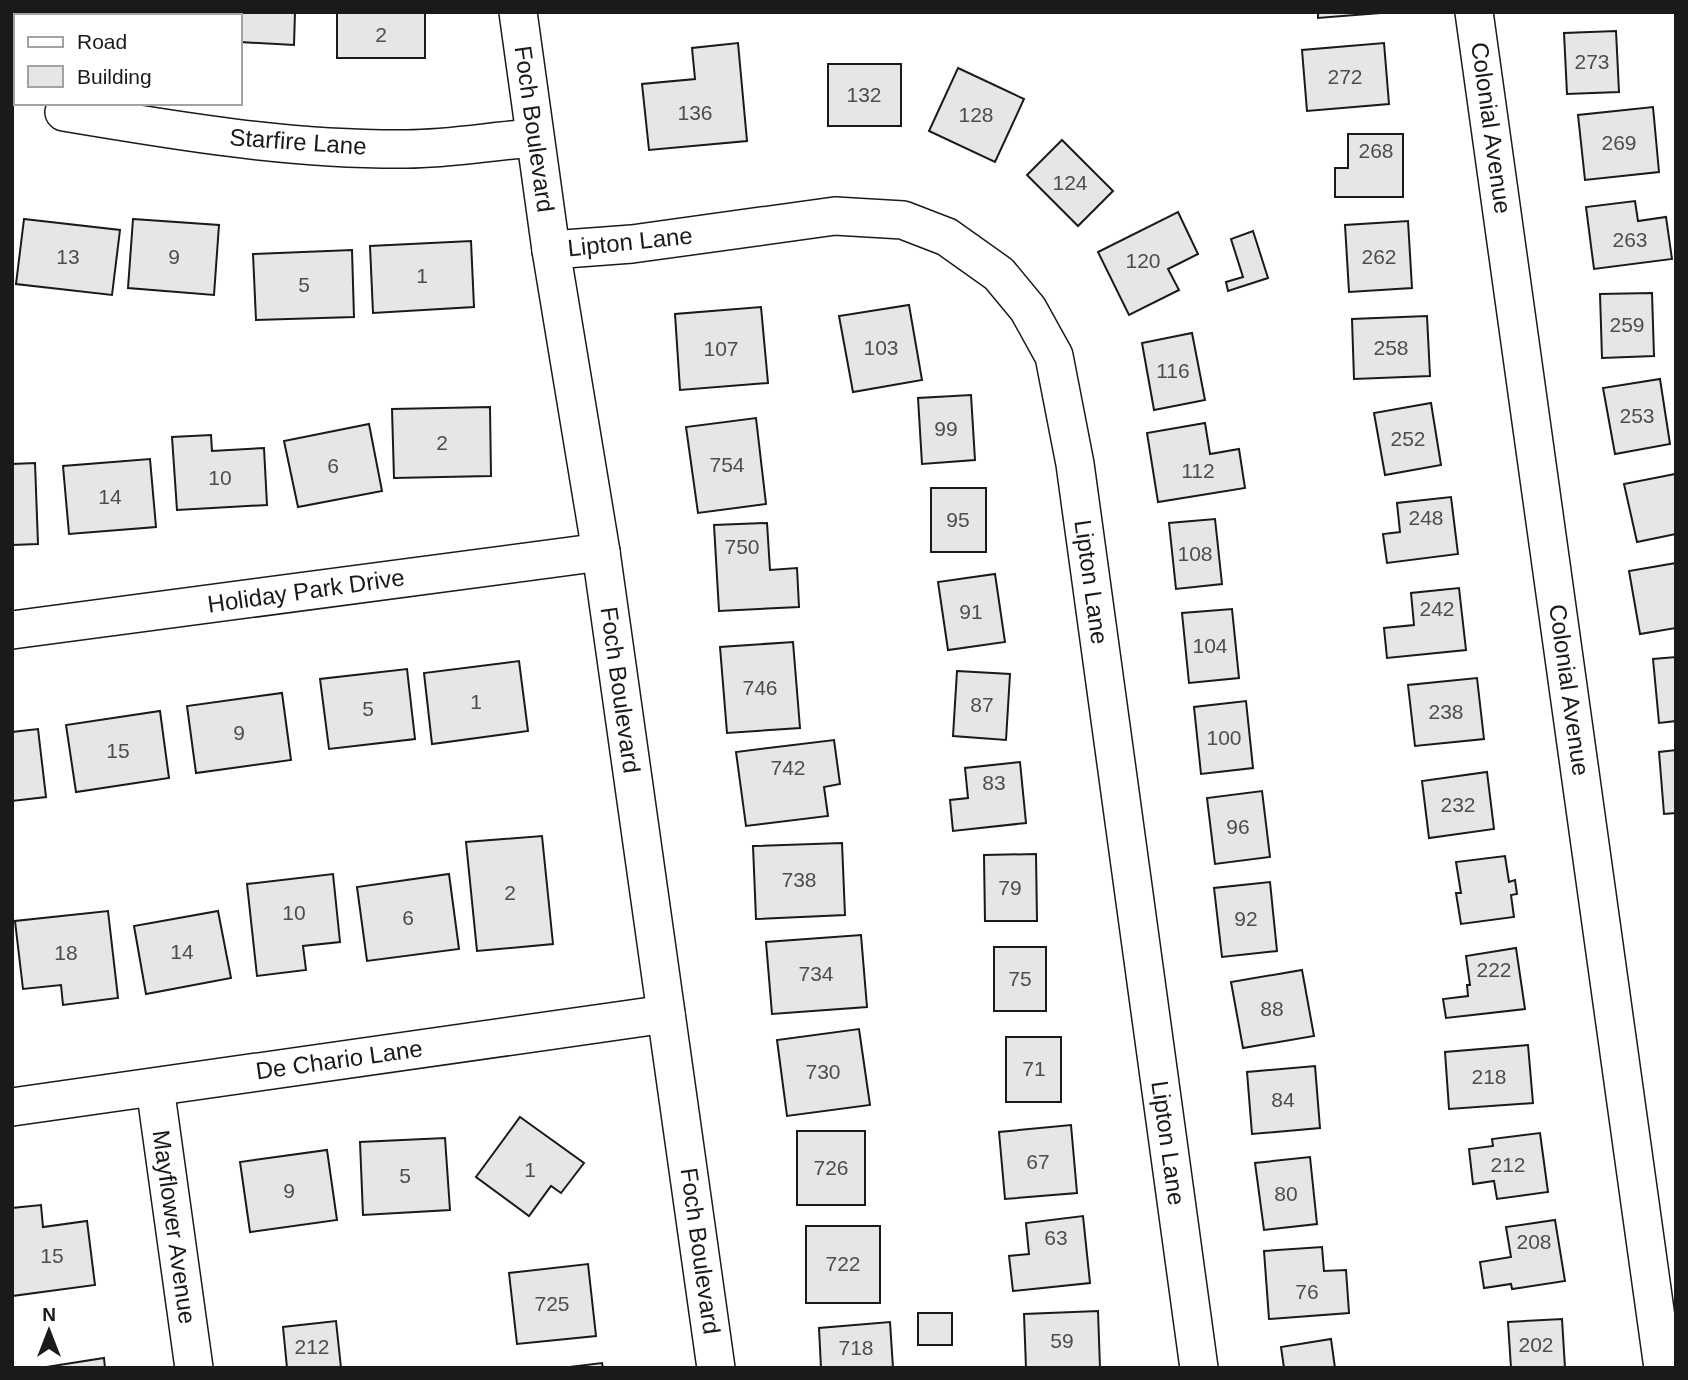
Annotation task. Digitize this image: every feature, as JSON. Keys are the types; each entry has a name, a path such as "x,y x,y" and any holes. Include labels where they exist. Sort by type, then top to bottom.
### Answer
{"street":[{"name":"Foch Boulevard","path":"518,12 551,250 601,552 716,1368"},
{"name":"Colonial Avenue","path":"1474,12 1663,1368"},
{"name":"Starfire Lane","path":"64,112 181,132 298,146 409,149 534,138"},
{"name":"Lipton Lane","path":"551,250 632,244 835,216 903,220 947,237 968,251 999,274 1028,309 1054,356 1075,464 1199,1368"},
{"name":"Holiday Park Drive","path":"12,631 601,552"},
{"name":"De Chario Lane","path":"12,1107 666,1014"},
{"name":"Mayflower Avenue","path":"155,1087 194,1368"}],"building":[{"path":"76,12 173,12 173,14"},
{"path":"295,12 294,45 242,42 242,14 198,14"},
{"path":"337,12 425,12 425,58 337,58"},
{"path":"1318,12 1380,12 1380,13 1318,18"},
{"path":"1616,31 1619,92 1567,94 1564,33"},
{"path":"738,43 747,141 649,150 642,84 695,79 692,48"},
{"path":"1384,43 1389,104 1307,111 1302,50"},
{"path":"828,64 901,64 901,126 828,126"},
{"path":"958,68 1024,99 995,162 929,131"},
{"path":"1653,107 1659,172 1585,180 1578,115"},
{"path":"1348,134 1403,134 1403,197 1335,197 1335,168 1348,168"},
{"path":"1062,140 1113,191 1078,226 1027,175"},
{"path":"1635,201 1638,221 1666,217 1672,259 1594,269 1586,207"},
{"path":"1178,212 1198,254 1168,269 1179,290 1129,315 1098,252"},
{"path":"24,219 120,230 112,295 16,284"},
{"path":"133,219 219,225 214,295 128,288"},
{"path":"1408,221 1412,288 1349,292 1345,225"},
{"path":"1253,231 1268,278 1228,291 1226,282 1243,277 1231,239"},
{"path":"471,241 474,307 373,313 370,246"},
{"path":"352,250 354,317 256,320 253,254"},
{"path":"1652,293 1654,356 1602,358 1600,294"},
{"path":"909,305 922,380 853,392 839,316"},
{"path":"761,307 768,383 680,390 675,314"},
{"path":"1427,316 1430,376 1354,379 1352,319"},
{"path":"1192,333 1205,400 1154,410 1142,343"},
{"path":"1660,379 1670,444 1615,454 1603,388"},
{"path":"971,395 975,460 922,464 918,398"},
{"path":"1431,403 1441,465 1385,475 1374,413"},
{"path":"490,407 491,476 394,478 392,409"},
{"path":"756,418 766,504 698,513 686,427"},
{"path":"1205,423 1210,454 1239,449 1245,488 1158,502 1147,433"},
{"path":"369,424 382,491 298,507 284,441"},
{"path":"211,435 212,451 264,448 267,505 177,510 172,437"},
{"path":"150,459 156,527 69,534 63,466"},
{"path":"35,463 38,544 12,545 12,464"},
{"path":"1675,474 1676,534 1637,542 1624,484"},
{"path":"931,488 986,488 986,552 931,552"},
{"path":"1451,497 1458,554 1387,563 1383,534 1400,532 1397,503"},
{"path":"1215,519 1222,584 1176,589 1169,523"},
{"path":"767,523 770,570 797,568 799,607 719,611 714,525"},
{"path":"1676,563 1676,628 1640,634 1629,571"},
{"path":"995,574 1005,642 948,650 938,582"},
{"path":"1459,588 1466,650 1387,658 1384,628 1414,625 1411,593"},
{"path":"1232,609 1239,678 1189,683 1182,613"},
{"path":"793,642 800,728 727,733 720,647"},
{"path":"1676,657 1676,721 1659,723 1653,659"},
{"path":"519,661 528,731 432,744 424,673"},
{"path":"407,669 415,739 329,749 320,679"},
{"path":"957,671 1010,674 1006,740 953,736"},
{"path":"1477,678 1484,739 1415,746 1408,685"},
{"path":"282,693 291,760 196,773 187,706"},
{"path":"1246,701 1253,768 1201,774 1194,707"},
{"path":"160,711 169,778 76,792 66,725"},
{"path":"38,729 46,797 12,801 12,732"},
{"path":"834,740 840,784 824,787 828,816 746,826 736,752"},
{"path":"1676,750 1676,813 1664,814 1659,752"},
{"path":"1020,762 1026,823 953,831 950,800 968,798 965,768"},
{"path":"1487,772 1494,829 1429,838 1422,781"},
{"path":"1262,791 1270,857 1215,864 1207,798"},
{"path":"542,836 553,944 477,951 466,842"},
{"path":"842,843 845,915 756,919 753,846"},
{"path":"1036,854 1037,921 985,921 984,855"},
{"path":"1505,856 1509,882 1515,880 1517,894 1511,895 1514,917 1461,924 1456,893 1461,893 1456,862"},
{"path":"333,874 340,942 303,946 306,970 257,976 247,884"},
{"path":"449,874 459,949 367,961 357,887"},
{"path":"1270,882 1277,951 1222,957 1214,888"},
{"path":"108,911 118,998 63,1005 61,985 23,989 15,921"},
{"path":"218,911 231,978 146,994 134,926"},
{"path":"861,935 867,1007 772,1014 766,942"},
{"path":"994,947 1046,947 1046,1011 994,1011"},
{"path":"1516,948 1525,1009 1446,1018 1443,999 1468,996 1467,985 1470,985 1466,956"},
{"path":"1302,970 1314,1036 1243,1048 1231,982"},
{"path":"859,1029 870,1105 787,1116 777,1040"},
{"path":"1006,1037 1061,1037 1061,1102 1006,1102"},
{"path":"1528,1045 1533,1103 1449,1109 1445,1052"},
{"path":"1315,1066 1320,1128 1252,1134 1247,1072"},
{"path":"520,1117 584,1163 561,1193 551,1186 529,1216 476,1177"},
{"path":"1071,1125 1077,1193 1005,1199 999,1132"},
{"path":"797,1131 865,1131 865,1205 797,1205"},
{"path":"1540,1133 1548,1192 1497,1199 1494,1181 1473,1184 1469,1149 1493,1146 1492,1139"},
{"path":"445,1138 450,1210 363,1215 360,1142"},
{"path":"327,1150 337,1220 250,1232 240,1162"},
{"path":"1310,1157 1317,1224 1264,1230 1255,1163"},
{"path":"41,1205 43,1227 87,1221 95,1285 12,1296 12,1208"},
{"path":"1083,1216 1090,1283 1013,1291 1009,1256 1029,1254 1026,1223"},
{"path":"1555,1220 1565,1281 1512,1289 1511,1284 1484,1288 1480,1262 1511,1257 1506,1227"},
{"path":"806,1226 880,1226 880,1303 806,1303"},
{"path":"1322,1247 1324,1271 1346,1270 1349,1313 1269,1319 1264,1251"},
{"path":"588,1264 596,1336 517,1344 509,1273"},
{"path":"1098,1311 1100,1368 1026,1368 1024,1314"},
{"path":"918,1313 952,1313 952,1345 918,1345"},
{"path":"1562,1319 1565,1368 1511,1368 1508,1322"},
{"path":"336,1321 341,1368 287,1368 283,1327"},
{"path":"890,1322 893,1368 821,1368 819,1328"},
{"path":"1331,1339 1335,1368 1284,1368 1281,1347"},
{"path":"104,1358 105,1368 40,1368"},
{"path":"602,1363 603,1368 561,1368"}]}
